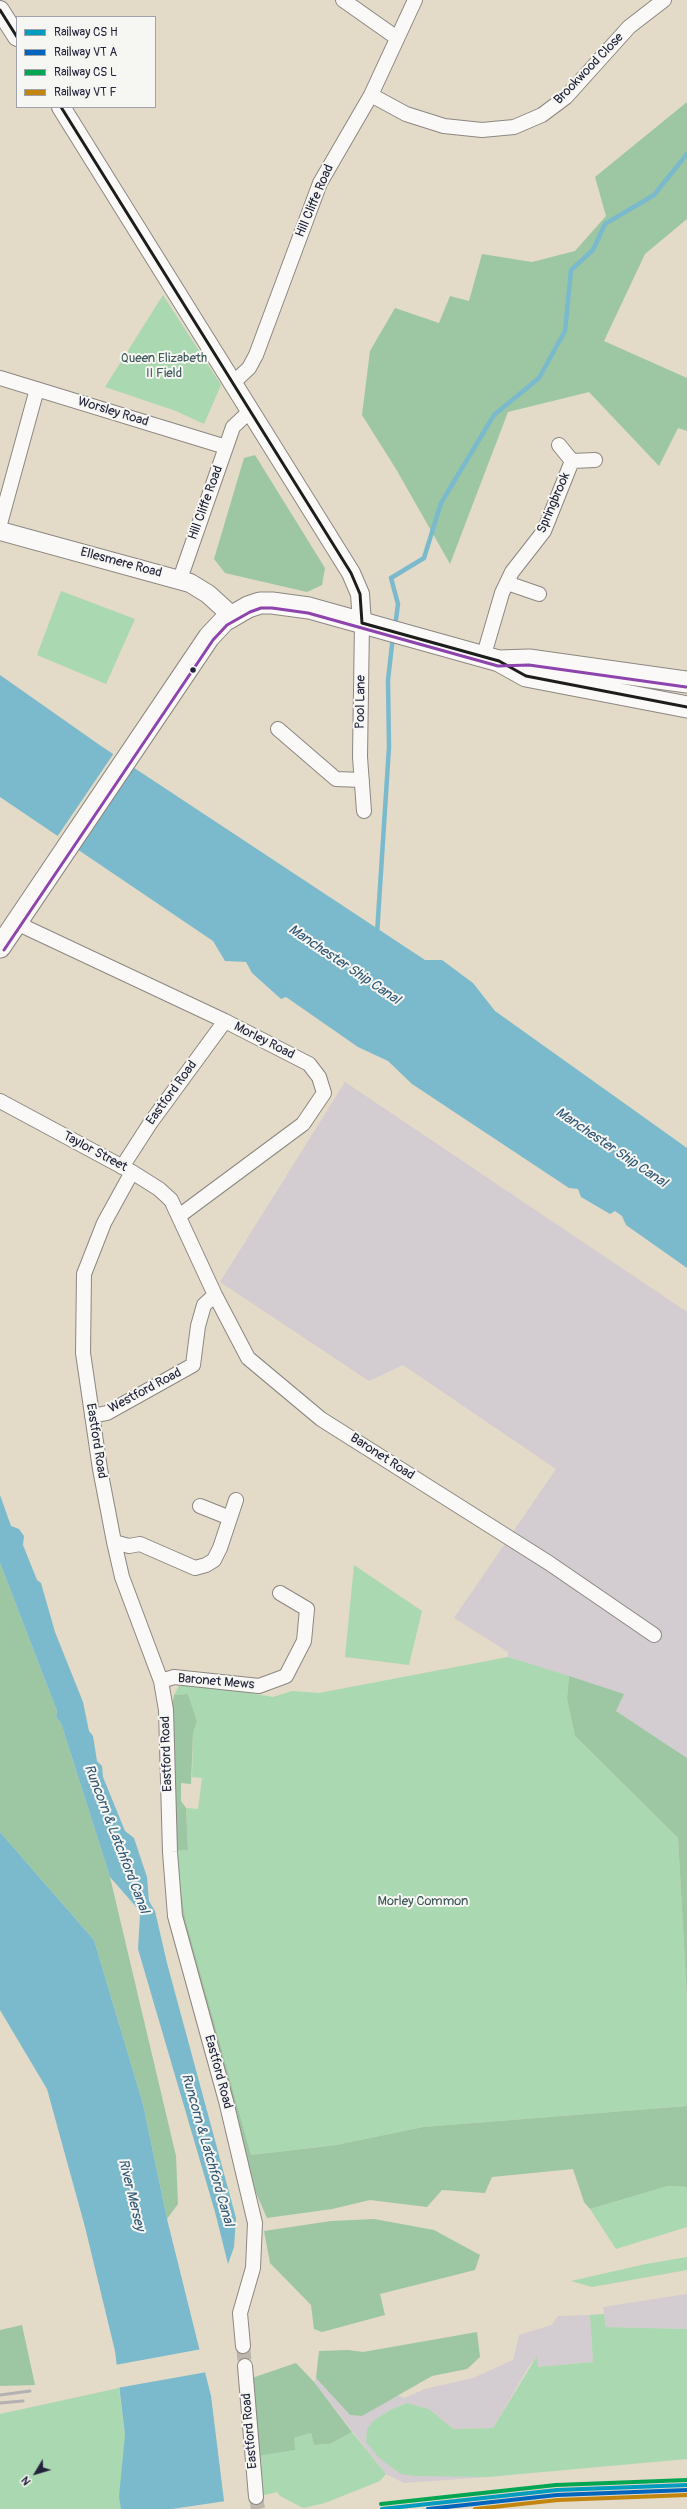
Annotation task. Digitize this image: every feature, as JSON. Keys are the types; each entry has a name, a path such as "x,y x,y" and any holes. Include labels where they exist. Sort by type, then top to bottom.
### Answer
{"highway":[{"path":"0,947 30,900 209,637 231,615 248,607 260,603 272,603 309,608 415,639 491,659 526,676 687,707"},
{"path":"491,659 529,660 687,682"}],"main road":[{"path":"0,10 16,35"},
{"path":"62,108 351,573 360,594 368,625"},
{"name":"Ellesmere Road","path":"0,531 180,579 200,588 231,615"}],"street":[{"path":"343,0 397,38"},
{"name":"Hill Cliffe Road","path":"233,383 249,368 256,355 320,183 371,96 415,0"},
{"name":"Brookwood Close","path":"371,96 406,114 444,126 482,130 514,126 542,115 566,97 629,27 664,0"},
{"name":"Worsley Road","path":"0,378 226,447"},
{"path":"0,524 37,389"},
{"name":"Hill Cliffe Road","path":"180,579 233,427 250,411"},
{"name":"Springbrook","path":"559,445 572,461"},
{"name":"Springbrook","path":"572,461 595,460"},
{"name":"Springbrook","path":"491,659 494,616 507,583 512,572 544,531 572,461"},
{"path":"507,583 539,594"},
{"name":"Pool Lane","path":"364,811 360,757 368,625"},
{"path":"278,729 336,779 362,780"},
{"name":"Morley Road","path":"17,920 34,931 225,1021 309,1064 319,1077 324,1093 303,1124 179,1216"},
{"name":"Eastford Road","path":"225,1021 151,1122 127,1170 104,1223 84,1274 83,1353 92,1416 114,1542 122,1577 161,1681 166,1710 170,1852 176,1916 228,2109 255,2223 253,2268 240,2313 243,2346"},
{"name":"Taylor Street","path":"0,1101 159,1189 172,1200 179,1216"},
{"name":"Baronet Road","path":"179,1216 215,1295 248,1358 321,1419 549,1563 654,1635"},
{"name":"Westford Road","path":"92,1416 107,1412 193,1365 198,1326 204,1305 215,1295"},
{"path":"114,1542 129,1546 140,1544 188,1566 201,1567 214,1560 236,1500"},
{"path":"200,1506 230,1518"},
{"name":"Baronet Mews","path":"161,1681 174,1677 259,1686 286,1676 304,1641 307,1609 280,1593"},
{"name":"Eastford Road","path":"245,2366 256,2497"}],"shaded area":[{"path":"345,1082 687,1312 687,1758 616,1711 624,1694 508,1657 508,1652 454,1618 556,1469 403,1365 369,1381 220,1282"},
{"path":"687,2294 687,2329 606,2327 603,2307"},
{"path":"590,2315 593,2362 538,2367 537,2357 529,2366 493,2428 453,2429 429,2409 407,2403 390,2410 373,2421 367,2429 366,2442 379,2458 488,2477 404,2483 386,2474 314,2382 316,2378 350,2415 362,2416 397,2395 404,2398 425,2389 473,2378 513,2360 519,2335 552,2325 558,2316"}],"green space":[{"path":"687,102 687,219 645,254 604,341 687,378 687,431 678,428 659,466 589,392 508,412 450,564 396,469 362,415 370,351 395,308 439,323 450,296 469,301 482,254 532,262 575,251 606,216 595,177"},
{"name":"Queen Elizabeth II Field","path":"163,295 221,385 204,424 176,411 105,387"},
{"path":"255,455 325,568 322,585 307,592 225,573 214,559 244,458"},
{"path":"61,591 135,619 106,684 37,655"},
{"path":"0,1563 57,1711 56,1717 61,1723 110,1877 176,2156 178,2204 167,2219 143,2104 94,1940 0,1832"},
{"path":"354,1565 422,1611 409,1665 345,1657"},
{"name":"Morley Common","path":"508,1657 569,1676 567,1699 575,1736 678,1838 687,1999 687,2106 423,2127 336,2145 251,2155 185,1917 176,1851 188,1850 186,1808 198,1809 202,1778 192,1777 193,1733 197,1721 188,1694 174,1695 180,1684 189,1682 273,1697 292,1691 319,1693"},
{"path":"569,1676 624,1694 616,1711 687,1758 687,1999 678,1838 575,1736 567,1699"},
{"path":"188,1694 197,1721 193,1733 191,1784 181,1783 181,1801 186,1808 188,1850 176,1851 185,1917 251,2155 336,2145 423,2127 687,2106 687,2187 668,2186 590,2209 584,2202 573,2169 492,2177 485,2193 442,2190 427,2207 370,2200 332,2209 267,2218 253,2186 175,1916 171,1710 174,1695"},
{"path":"668,2186 687,2187 687,2227 616,2249 590,2209"},
{"path":"374,2219 434,2230 480,2255 475,2270 380,2294 385,2315 322,2332 314,2329 311,2305 270,2263 264,2231 331,2221"},
{"path":"687,2257 687,2270 592,2287 571,2281 646,2264"},
{"path":"604,2314 606,2327 687,2329 687,2459 488,2477 416,2476 401,2474 379,2458 366,2442 367,2429 373,2421 390,2410 407,2403 429,2409 453,2429 493,2428 537,2356 538,2367 593,2362 590,2315"},
{"path":"22,2325 35,2385 0,2386 0,2330"},
{"path":"477,2332 480,2357 467,2369 432,2376 362,2416 350,2415 316,2378 319,2351 348,2350 363,2352"},
{"path":"296,2363 314,2382 352,2432 330,2444 314,2445 311,2433 294,2438 295,2450 252,2457 246,2380"},
{"path":"119,2388 125,2435 122,2509 0,2509 0,2414"},
{"path":"352,2432 386,2474 380,2481 325,2503 303,2508 280,2496 277,2492 256,2497 252,2457 294,2450 294,2438 311,2433 314,2445 330,2444"}],"water":[{"name":"Manchester Ship Canal","path":"0,675 101,746 425,960 442,960 473,983 495,1011 687,1148 687,1268 626,1225 622,1216 615,1211 610,1214 581,1197 578,1189 569,1188 412,1084 388,1061 358,1047 286,997 281,999 252,973 246,962 225,961 213,941 0,797"},
{"name":"Runcorn & Latchford Canal","path":"0,1495 11,1526 19,1529 24,1536 23,1545 37,1580 41,1583 55,1632 83,1702 89,1731 93,1736 97,1761 102,1766 103,1777 125,1831 134,1838 147,1877 149,1901 155,1911 167,1963 236,2218 234,2247 228,2264 215,2212 138,1949 140,1915 138,1909 110,1877 61,1723 56,1717 57,1711 0,1563"},
{"name":"River Mersey","path":"0,1832 94,1940 143,2104 167,2219 211,2396 225,2509 121,2509 119,2497 125,2435 115,2351 85,2227 47,2089 0,2010"}],"pier":[{"path":"114,753 128,762 72,847 57,837"},
{"path":"202,2349 207,2372 117,2388 115,2365"},
{"path":"226,2501 227,2509 172,2509"}],"waterway":[{"path":"395,627 398,604 391,578 424,558 441,503 494,415 539,378 565,331 571,270 593,250 605,224 654,195 687,154"},
{"path":"377,934 389,747 388,680 393,636"}],"tunnel":[{"path":"243,2346 245,2366"},
{"path":"256,2497 258,2509"}],"railway":[{"path":"0,2395 30,2391"},
{"path":"0,2403 23,2401"}],"transit line":[{"path":"0,10 16,35"},
{"path":"62,108 351,573 360,594 362,623"},
{"path":"4,950 213,640 227,625 250,612 261,608 272,608 308,613 498,666 529,665 686,687"},
{"path":"362,623 499,661 526,676 687,707"},
{"path":"381,2504 556,2485 687,2480"},
{"path":"382,2509 557,2490 687,2485"},
{"path":"428,2509 557,2495 687,2490"},
{"path":"475,2509 558,2500 687,2495"}]}
